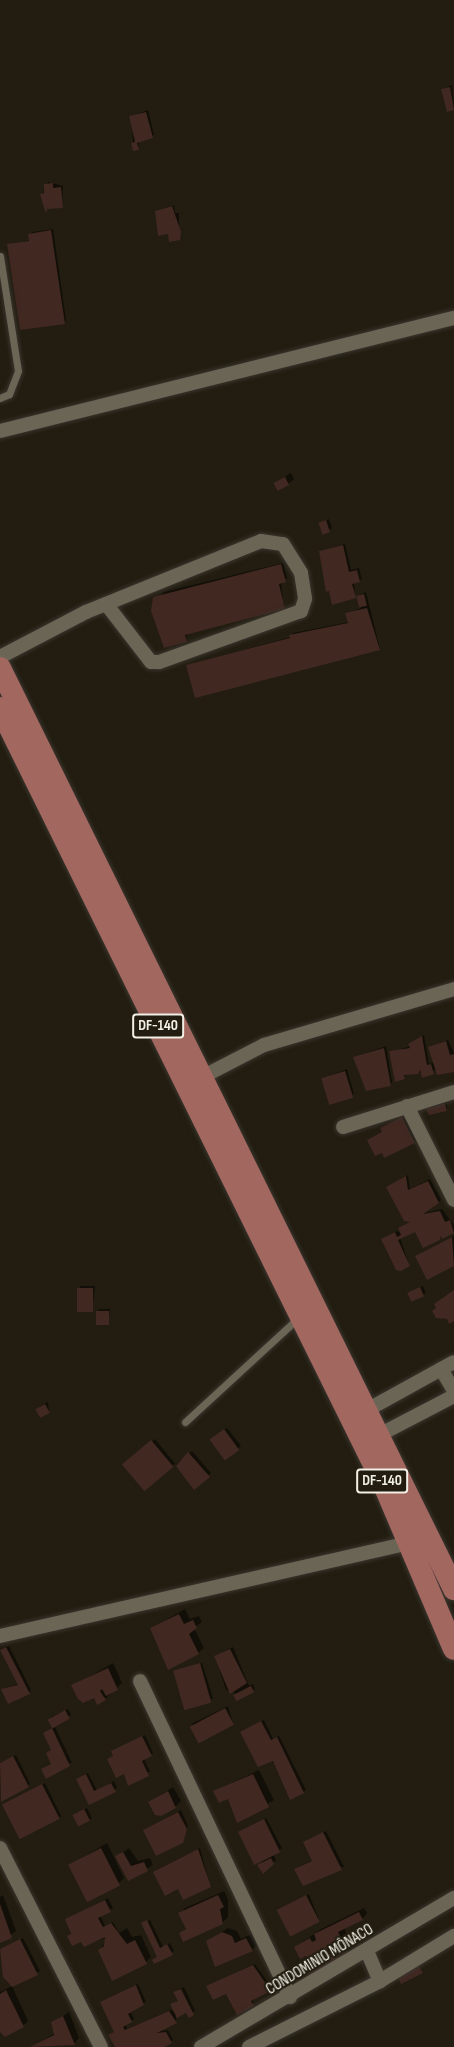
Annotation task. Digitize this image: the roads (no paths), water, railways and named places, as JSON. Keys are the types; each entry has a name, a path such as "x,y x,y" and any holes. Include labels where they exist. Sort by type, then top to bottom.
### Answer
{"main road":[{"name":"DF-140","path":"0,668 454,1589"},
{"name":"DF-140","path":"0,708 11,738 410,1543 454,1648"}],"street":[{"path":"0,431 454,318"},
{"path":"0,657 106,604 261,541 283,544 301,573 305,599 301,610 159,662 151,662 106,604"},
{"path":"202,1077 264,1045 454,989"},
{"path":"343,1127 454,1092"},
{"path":"408,1106 454,1200"},
{"path":"367,1410 454,1362"},
{"path":"441,1369 454,1391"},
{"path":"379,1435 454,1396"},
{"path":"0,1636 410,1543"},
{"path":"140,1681 290,1997"},
{"path":"0,1848 101,2047"},
{"name":"CONDOMINIO MÔNACO","path":"201,2047 273,2008 454,1898"},
{"path":"249,2047 380,1981 454,1936"},
{"path":"367,1951 380,1981"},
{"path":"273,2008 271,2024 277,2032"}],"lane":[{"path":"0,256 18,371 9,394 0,398"},
{"path":"185,1422 298,1318"}]}
